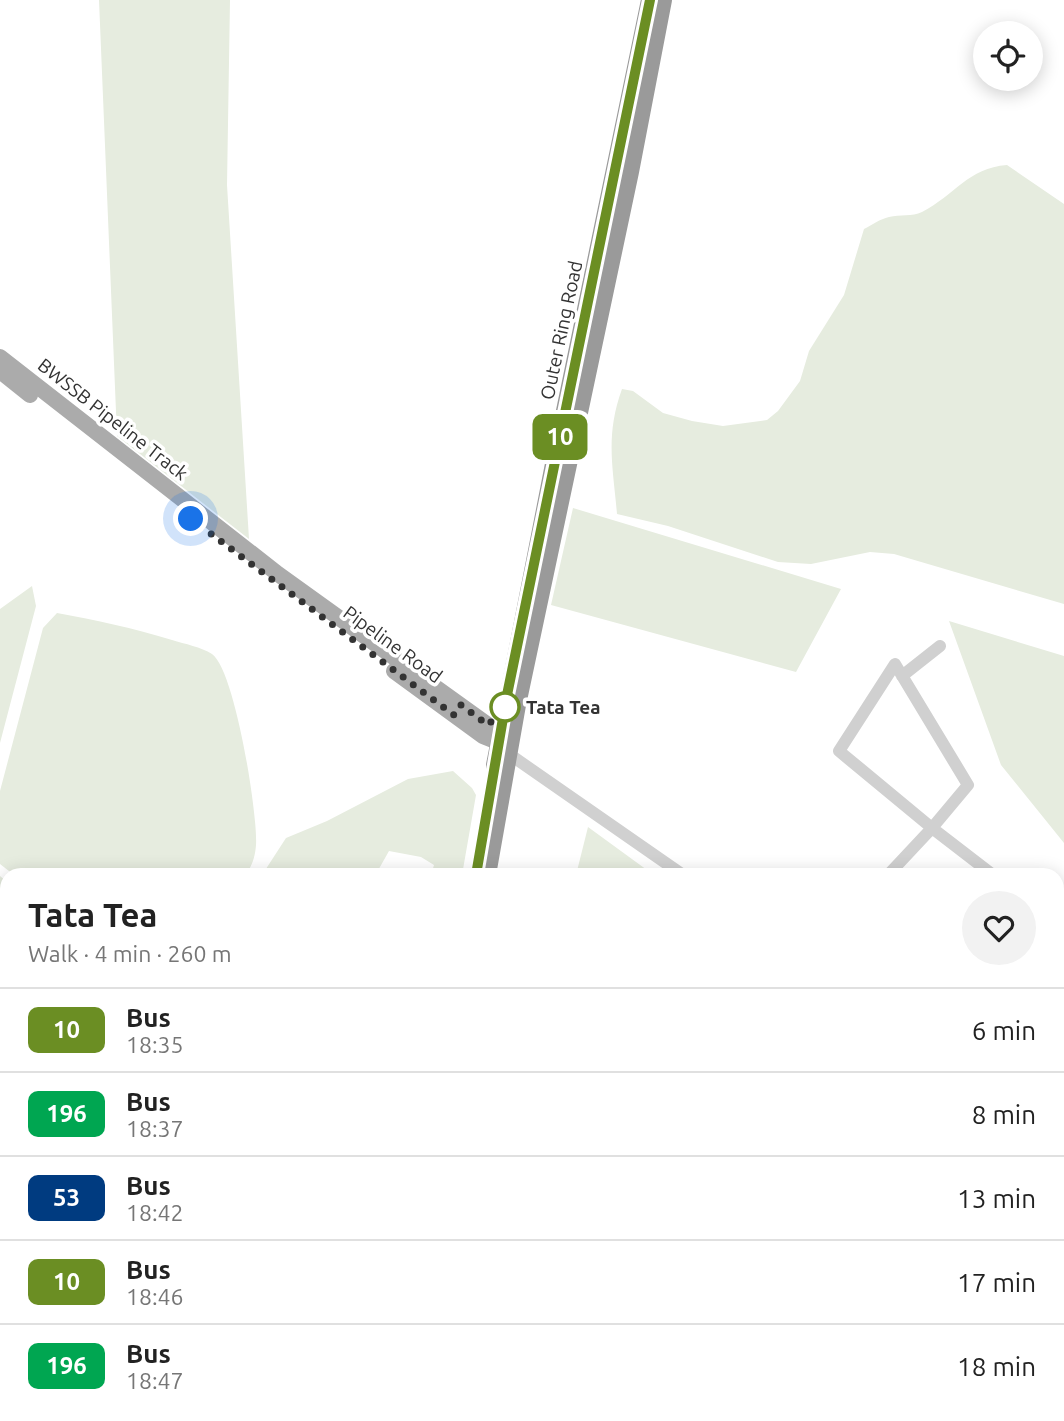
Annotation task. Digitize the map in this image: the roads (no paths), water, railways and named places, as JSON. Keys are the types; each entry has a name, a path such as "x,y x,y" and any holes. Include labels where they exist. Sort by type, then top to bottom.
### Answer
{"highway":[{"name":"Outer Ring Road","path":"488,868 503,748 650,0"},
{"name":"Outer Ring Road","path":"477,868 630,172 663,0"}],"main road":[{"name":"BWSSB Pipeline Track","path":"0,357 199,514"},
{"name":"Pipeline Road","path":"0,372 201,527 457,710 488,725 503,748"},
{"name":"Pipeline Road","path":"199,514 457,710"}],"street":[{"path":"902,676 940,646"},
{"path":"895,868 932,828 968,785 895,664 839,751 932,828 984,868"},
{"path":"503,748 673,868"}],"place":[{"name":"Tata Tea","path":"505,707"}]}
